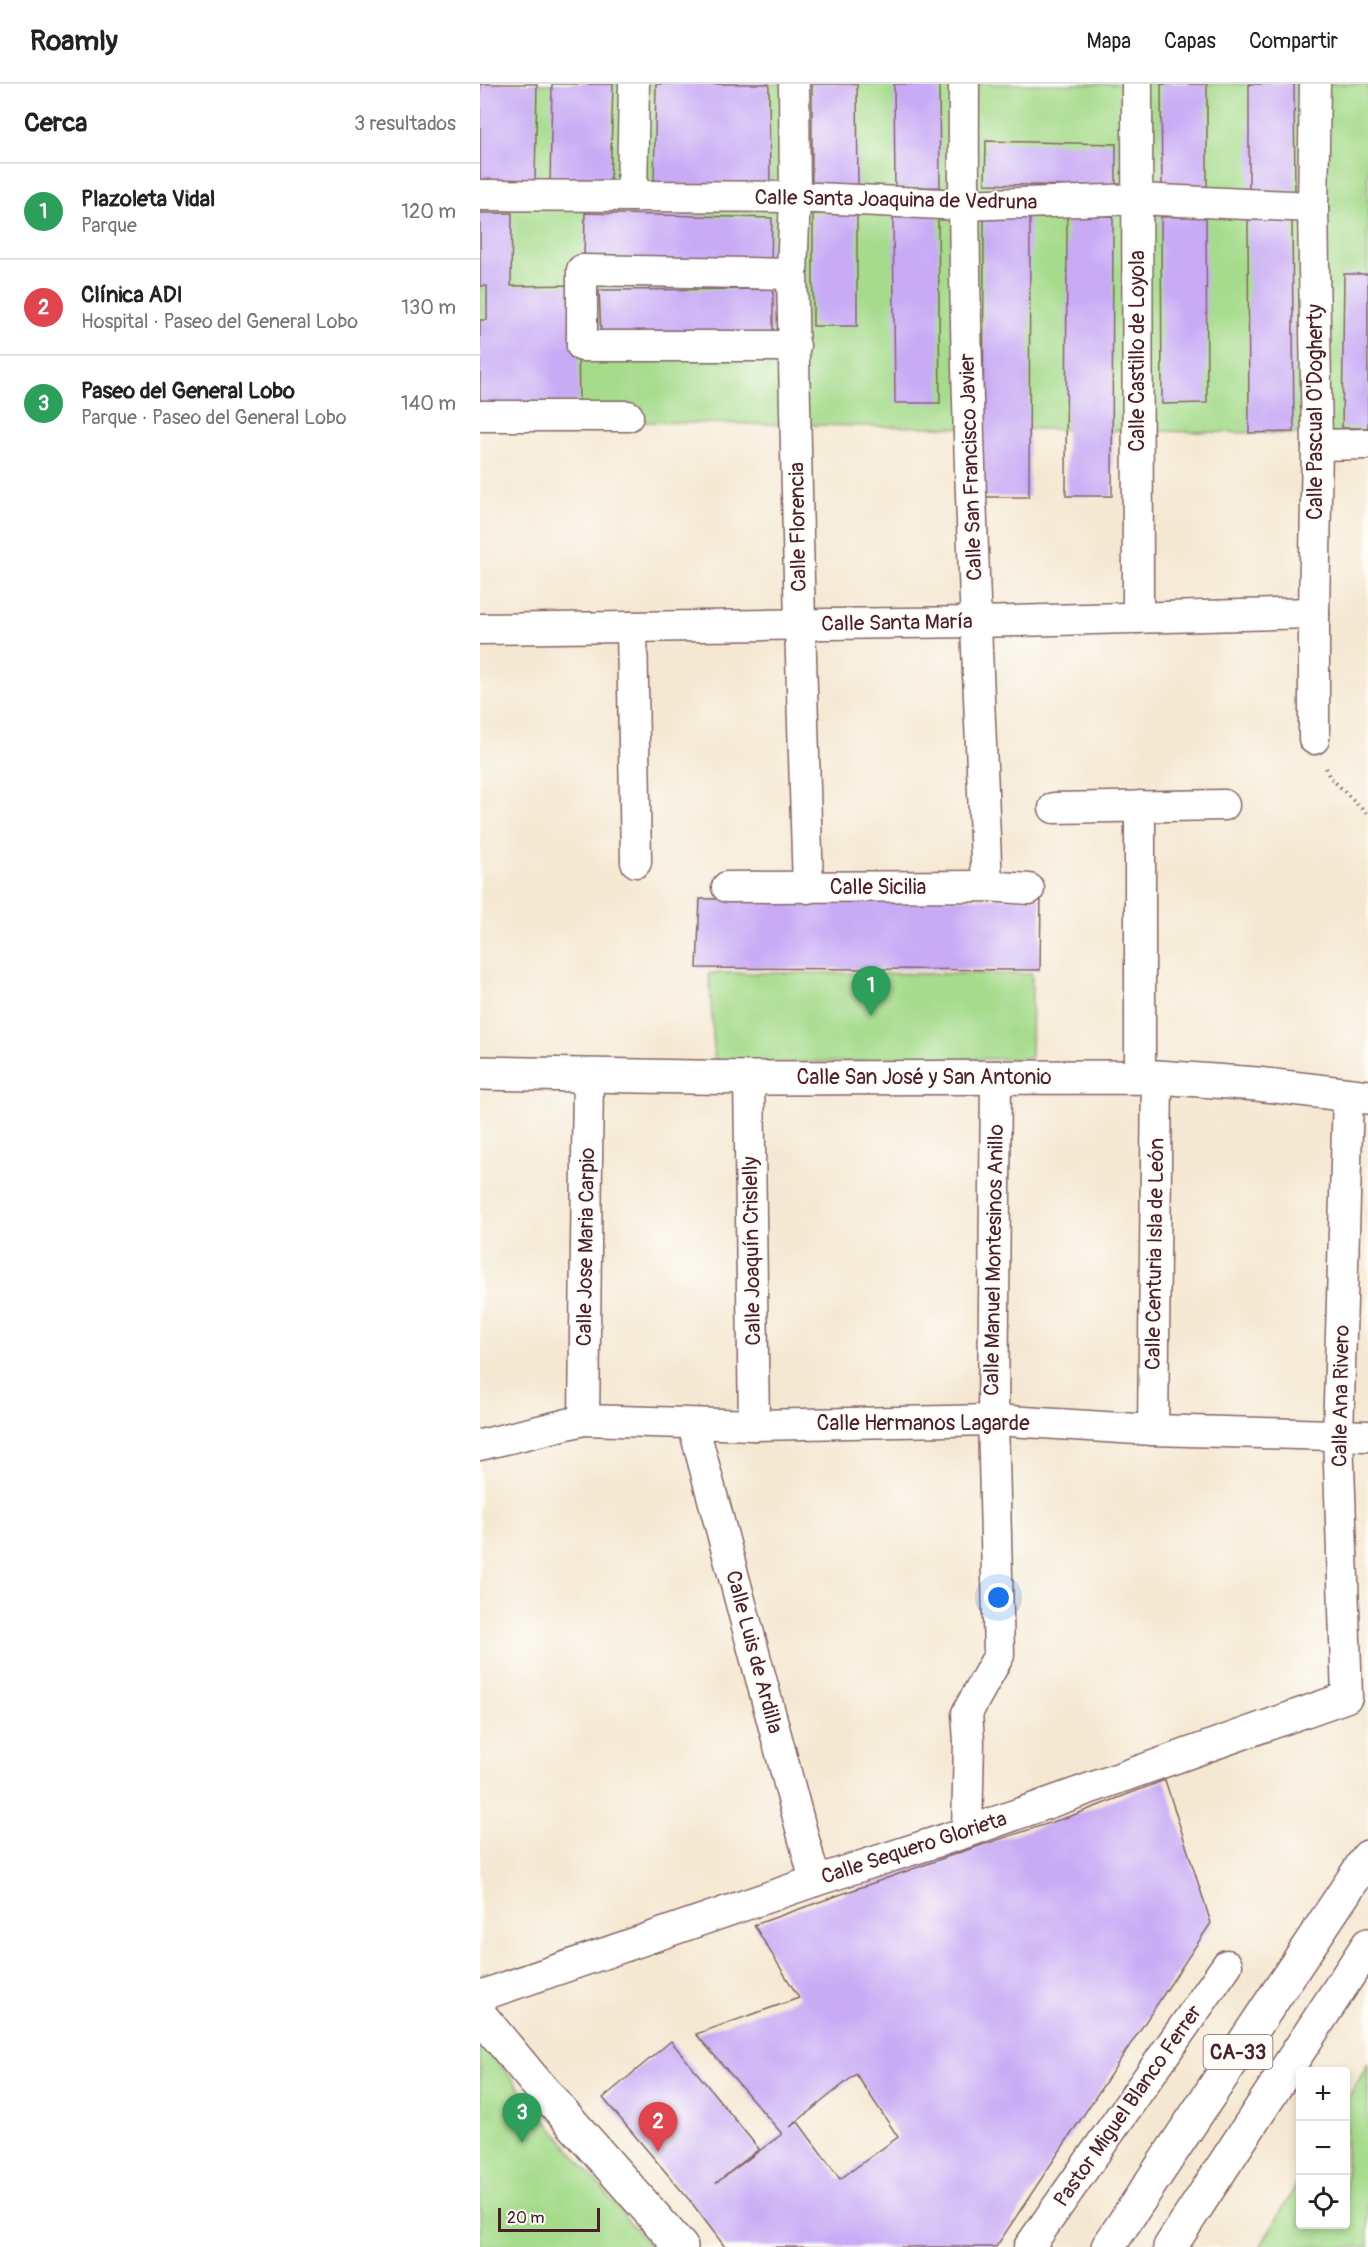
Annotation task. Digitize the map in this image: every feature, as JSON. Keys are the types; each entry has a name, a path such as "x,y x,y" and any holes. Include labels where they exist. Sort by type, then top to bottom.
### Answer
{"main road":[{"name":"Calle San José y San Antonio","path":"480,1073 749,1078 1149,1077 1257,1084 1358,1096"},
{"name":"CA-33","path":"1108,2247 1368,1857"},
{"name":"CA-33","path":"1170,2247 1368,1945"},
{"path":"480,2015 533,2079 681,2247"}],"street":[{"path":"632,196 634,84"},
{"name":"Calle Florencia","path":"794,84 795,197 792,274 808,888"},
{"name":"Calle San Francisco Javier","path":"964,84 963,205 987,886"},
{"name":"Calle Castillo de Loyola","path":"1137,84 1138,618"},
{"name":"Calle Pascual O'Dogherty","path":"1314,739 1317,445 1313,207 1315,84"},
{"name":"Calle Santa Joaquina de Vedruna","path":"480,195 795,197 963,205 1137,200 1313,207"},
{"path":"792,274 582,270 582,346 795,346"},
{"path":"480,416 628,416"},
{"path":"1317,445 1368,444"},
{"name":"Calle Santa María","path":"480,628 976,622 1314,613"},
{"path":"632,627 636,862"},
{"path":"1054,808 1224,805"},
{"name":"Calle Centuria Isla de León","path":"1140,806 1149,1077 1153,1430"},
{"name":"Calle Sicilia","path":"727,887 987,886 1029,889"},
{"name":"Calle Jose Maria Carpio","path":"584,1420 588,1075"},
{"name":"Calle Manuel Montesinos Anillo","path":"967,1832 969,1741 967,1713 999,1655 993,1420 996,1076"},
{"name":"Calle Joaquín Crislelly","path":"749,1078 754,1425"},
{"name":"Calle Ana Rivero","path":"1347,1697 1338,1436 1358,1096"},
{"name":"Calle Hermanos Lagarde","path":"480,1445 584,1420 754,1425 993,1420 1153,1430 1368,1436"},
{"name":"Calle Luis de Ardilla","path":"693,1424 814,1881"},
{"name":"Calle Sequero Glorieta","path":"480,1996 814,1881 967,1832 1347,1697"},
{"name":"Pastor Miguel Blanco Ferrer","path":"1029,2247 1227,1965"}],"path":[{"path":"1314,739 1329,776 1368,815"}],"green space":[{"path":"480,84 1368,84 1368,435 480,419"},
{"path":"709,973 1032,974 1031,1058 715,1064"},
{"path":"480,2040 650,2247 480,2247"},
{"path":"1368,2064 1368,2247 1260,2247 1296,2186 1296,2229 1350,2229 1350,2095"}],"building":[{"path":"480,84 537,84 535,180 480,180"},
{"path":"552,84 613,84 610,186 550,185"},
{"path":"656,84 769,84 770,186 654,185"},
{"path":"812,84 857,84 858,188 812,189"},
{"path":"894,84 939,84 940,187 895,188"},
{"path":"1161,84 1207,84 1207,190 1162,190"},
{"path":"1249,84 1294,84 1295,191 1249,192"},
{"path":"986,141 1116,144 1116,187 985,184"},
{"path":"480,213 512,213 511,286 577,285 579,402 480,403 480,320 487,320 487,286 480,286"},
{"path":"585,213 772,218 771,263 584,259"},
{"path":"857,213 857,326 813,326 813,214"},
{"path":"938,215 940,403 895,403 893,216"},
{"path":"1067,216 1113,216 1112,496 1066,496"},
{"path":"1206,216 1207,403 1162,404 1161,217"},
{"path":"984,217 1030,217 1029,497 983,497"},
{"path":"1248,220 1292,220 1294,432 1249,433"},
{"path":"1344,274 1368,274 1368,428 1342,428"},
{"path":"773,289 773,336 601,334 599,290"},
{"path":"1041,898 1040,970 697,968 700,899"},
{"path":"1165,1780 1211,1923 996,2247 725,2247 691,2202 603,2098 671,2041 759,2149 716,2183 782,2134 696,2034 799,1998 754,1925 1071,1816","holes":["856,2074 898,2137 840,2179 798,2122 790,2127"]}],"place":[{"name":"Plazoleta Vidal","path":"871,1016"},
{"name":"Paseo del General Lobo","path":"522,2143"},
{"name":"Clínica ADI","path":"658,2152"}]}
